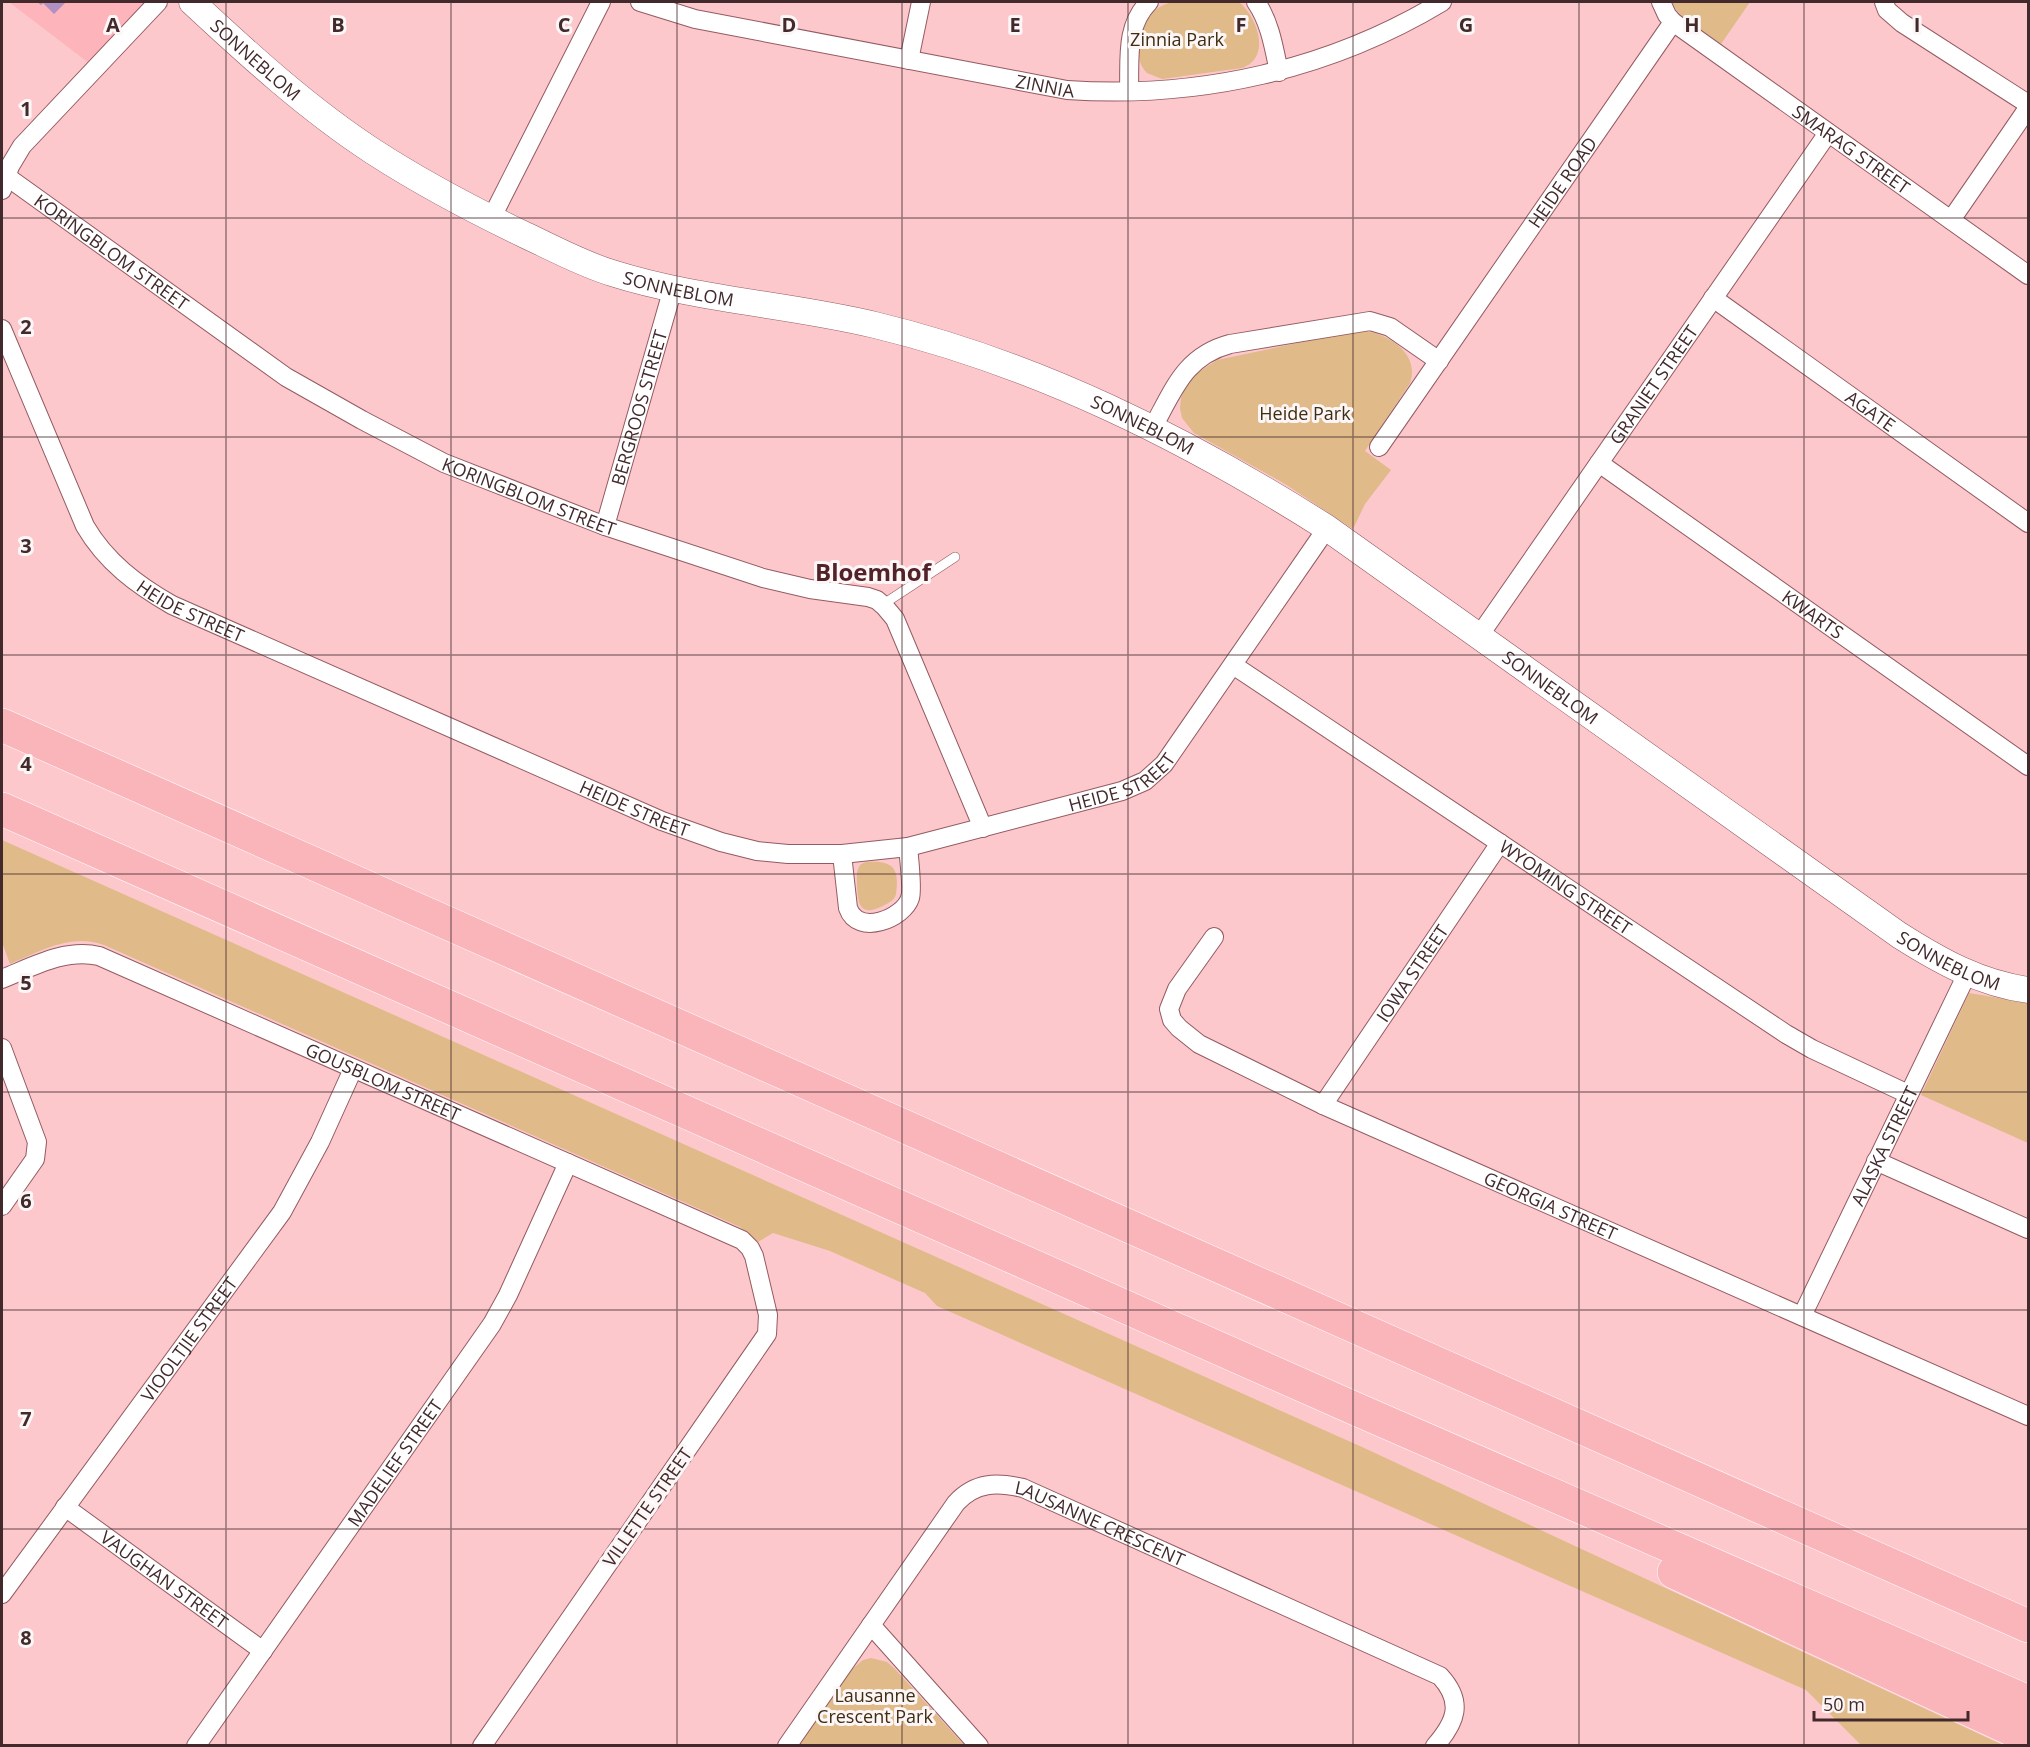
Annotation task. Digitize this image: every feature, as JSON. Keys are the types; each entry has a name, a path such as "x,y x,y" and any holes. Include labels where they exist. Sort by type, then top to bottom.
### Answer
{"highway":[{"path":"2,725 2028,1626"},
{"path":"2,808 1349,1406 2028,1702"},
{"path":"1349,1406 1460,1470 2028,1737"},
{"path":"1690,1477 2028,1603"}],"street":[{"path":"4,183 14,156 158,2"},
{"name":"SONNEBLOM","path":"192,2 281,82 362,144 405,172 491,219 611,273 673,288 875,325 937,342 1020,370 1153,427 1219,462 1327,528 1940,961 1967,974 1998,984 2028,990"},
{"path":"491,219 601,2"},
{"name":"ZINNIA","path":"640,2 695,19 1067,90 1130,91 1239,81 1279,72 1366,41 1442,2"},
{"path":"909,60 921,2"},
{"path":"1130,91 1133,26 1141,9 1149,2"},
{"path":"1256,2 1262,9 1271,36 1279,72"},
{"path":"1660,2 1673,22"},
{"path":"1884,2 1887,10 1902,23 2028,106 1951,220"},
{"name":"SMARAG STREET","path":"1673,22 2028,275"},
{"name":"HEIDE ROAD","path":"1379,447 1673,22"},
{"name":"GRANIET STREET","path":"1479,636 1828,132"},
{"name":"KORINGBLOM STREET","path":"4,183 286,377 444,463 605,526 763,578 810,590 868,597 882,604"},
{"name":"BERGROOS STREET","path":"605,526 673,288"},
{"name":"AGATE","path":"1713,298 2028,523"},
{"path":"1153,427 1191,364 1210,352 1230,344 1370,321 1390,327 1439,361"},
{"name":"HEIDE STREET","path":"2,329 90,534 121,571 153,594 172,605 662,821 721,842 757,851 788,854 842,854 908,847 1122,791 1145,781 1164,764 1327,528"},
{"name":"KWARTS","path":"1599,464 2028,766"},
{"path":"882,604 895,619 983,828"},
{"name":"WYOMING STREET","path":"1233,664 1786,1034 1908,1094"},
{"name":"IOWA STREET","path":"1323,1105 1500,843"},
{"path":"842,854 850,916 865,924 879,922 896,914 911,898 908,847"},
{"name":"GEORGIA STREET","path":"1214,937 1176,989 1169,1009 1172,1020 1199,1044 1323,1105 2028,1416"},
{"name":"GOUSBLOM STREET","path":"2,979 69,954 99,956 742,1240 754,1256"},
{"name":"ALASKA STREET","path":"1802,1316 1967,974"},
{"path":"2,1048 37,1142 35,1160 2,1206"},
{"name":"VIOOLTJIE STREET","path":"2,1593 282,1212 320,1142 353,1069"},
{"path":"1876,1161 2028,1229"},
{"name":"MADELIEF STREET","path":"195,1746 492,1324 508,1295 568,1164"},
{"name":"VILLETTE STREET","path":"482,1746 767,1334 768,1315 754,1256"},
{"name":"LAUSANNE CRESCENT","path":"787,1746 963,1495 972,1488 985,1484 1005,1484 1023,1488 1440,1676 1452,1694 1455,1713 1449,1729 1435,1746"},
{"name":"VAUGHAN STREET","path":"65,1507 263,1651"},
{"path":"871,1625 979,1746"}],"lane":[{"path":"882,604 955,557"}],"shaded area":[{"path":"9,2 143,2 150,8 94,67"}],"green space":[{"name":"Zinnia Park","path":"1173,2 1239,2 1246,9 1256,27 1259,46 1257,55 1251,63 1242,68 1162,79 1147,73 1139,58 1144,24 1158,8"},
{"path":"1672,2 1750,2 1721,44 1686,20"},
{"name":"Heide Park","path":"1367,331 1385,337 1401,348 1411,364 1412,373 1410,383 1365,451 1391,470 1365,504 1353,529 1285,484 1194,433 1182,418 1180,408 1184,390 1197,373 1217,360 1350,332"},
{"path":"2,840 1362,1447 2003,1745 1861,1745 1806,1690 937,1306 925,1293 830,1251 773,1233 758,1242 740,1227 104,945 80,941 68,942 10,964 2,942"},
{"path":"866,862 888,864 897,877 894,898 883,906 869,910 862,907 857,892 857,871 860,865"},
{"path":"1969,993 2028,1003 2028,1143 1921,1095"},
{"name":"Lausanne Crescent Park","path":"871,1658 887,1662 894,1668 964,1745 799,1746 850,1671 863,1660"}],"district":[{"name":"Bloemhof","path":"873,571"}]}
